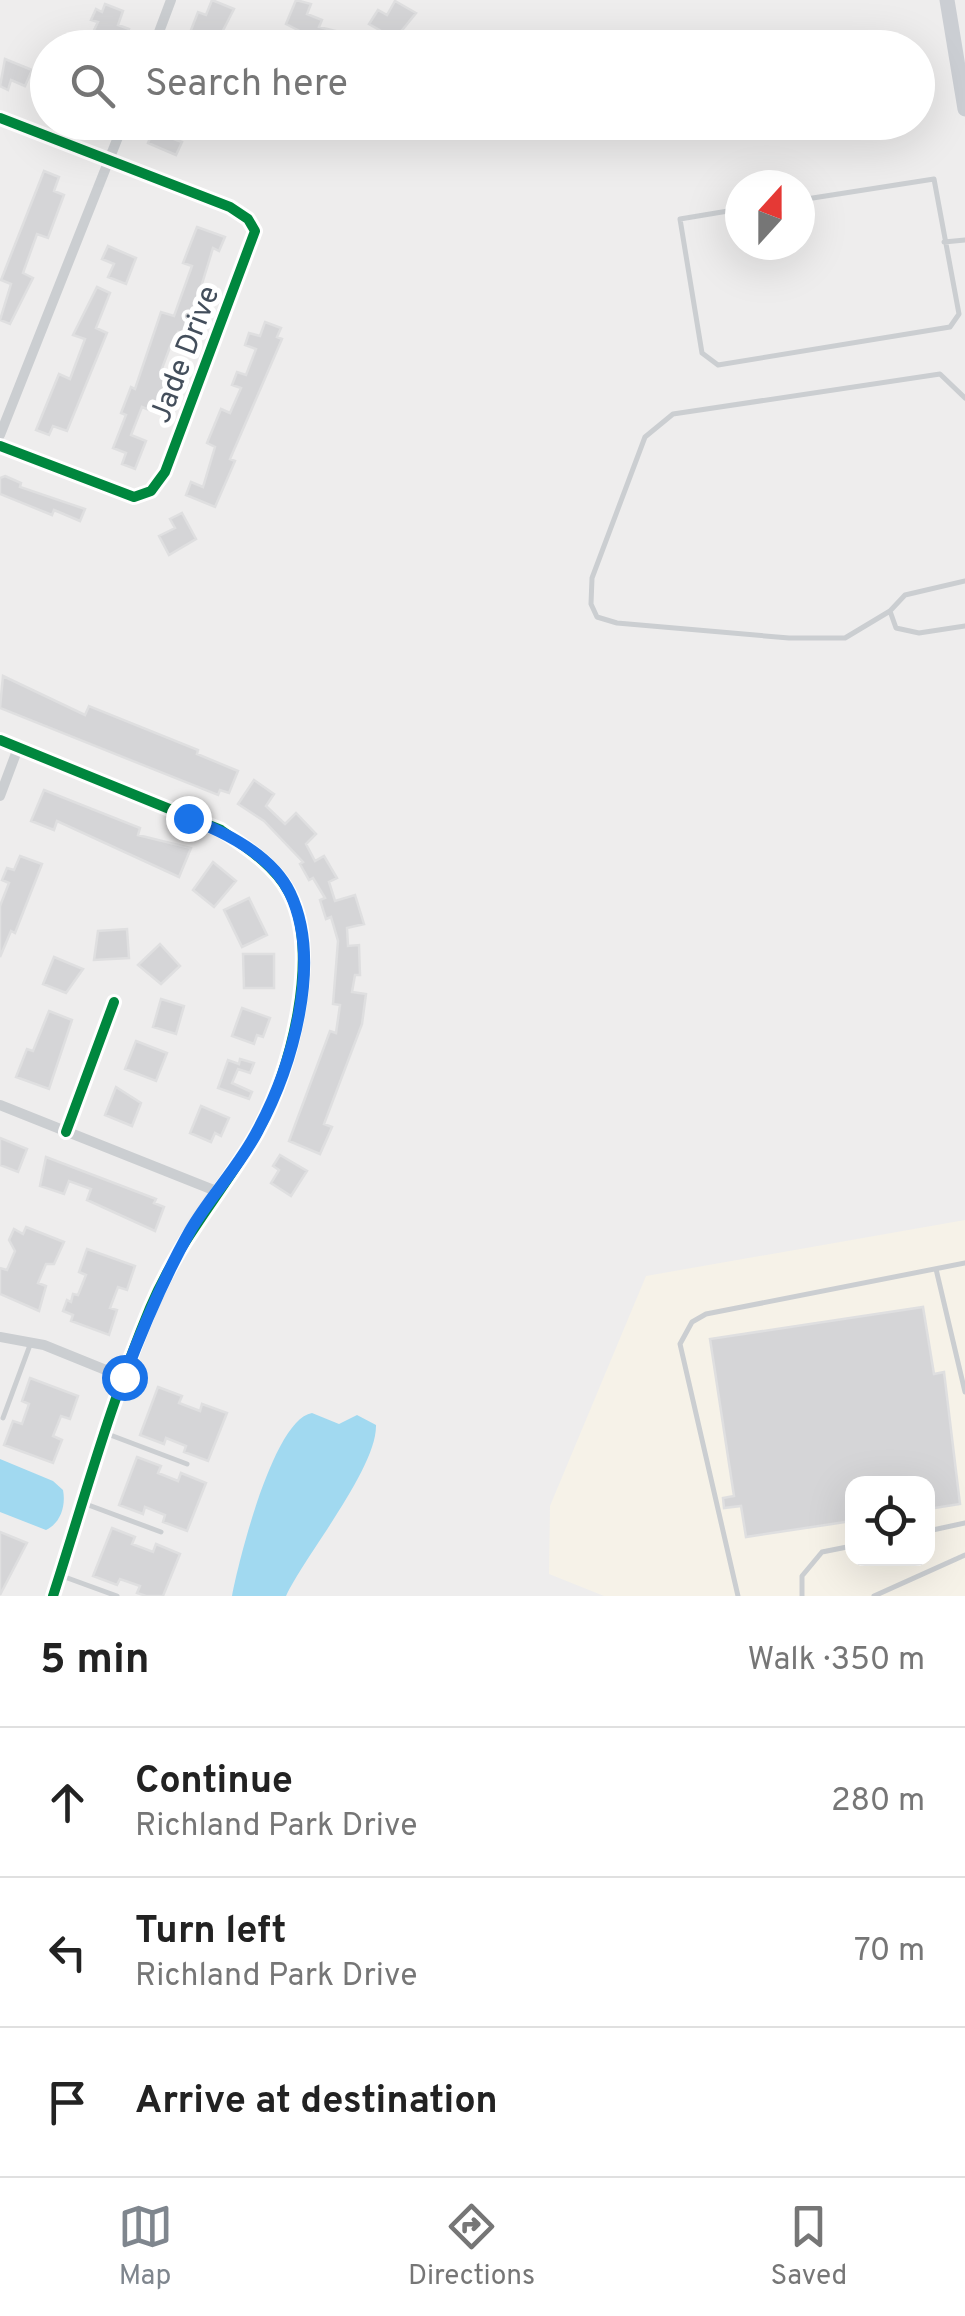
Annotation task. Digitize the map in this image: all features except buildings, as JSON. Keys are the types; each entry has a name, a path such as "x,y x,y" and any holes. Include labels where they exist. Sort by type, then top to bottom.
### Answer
{"street":[{"path":"160,30 171,0"},
{"path":"947,0 961,54 965,109"},
{"path":"0,118 30,129"},
{"path":"59,140 110,159"},
{"path":"0,435 117,140"},
{"name":"Jade Drive","path":"0,446 134,497 151,491 165,472 255,231 248,219 230,207 110,159"},
{"path":"0,740 221,830 272,870 290,893 303,958 292,1031 258,1132 216,1191 151,1305 53,1596"},
{"path":"0,796 18,748"},
{"path":"66,1132 114,1002"},
{"path":"0,1105 216,1191"},
{"path":"0,1337 31,1342 124,1377"}],"lane":[{"path":"725,212 680,219 702,353 718,365 950,327 959,314 934,179 815,198"},
{"path":"944,242 965,240"},
{"path":"965,398 940,374 674,414 646,437 592,578 591,604 597,617 617,623 789,638 845,638 890,611 905,595 965,581"},
{"path":"890,611 896,628 919,632 965,626"},
{"path":"738,1596 680,1344 684,1332 706,1314 965,1264"},
{"path":"936,1269 965,1392"},
{"path":"3,1418 31,1342"},
{"path":"106,1433 187,1464"},
{"path":"83,1503 161,1532"},
{"path":"935,1529 965,1523"},
{"path":"802,1596 802,1576 822,1552 845,1547"},
{"path":"874,1596 965,1556"},
{"path":"60,1575 118,1596"}],"shaded area":[{"path":"965,1220 965,1596 604,1596 549,1574 550,1506 646,1276"}],"water":[{"path":"312,1413 339,1424 357,1415 376,1425 365,1464 286,1596 232,1596 250,1523 272,1464 298,1421"},
{"path":"0,1459 53,1481 63,1490 61,1513 51,1527 46,1530 0,1512"}],"cycle path":[{"path":"0,118 30,130"},
{"path":"0,446 134,497 151,491 165,472 255,231 248,219 230,207 57,140"},
{"path":"0,740 221,830 258,857 282,881 298,916 302,946 298,1013 269,1109 244,1155 173,1262 150,1308 110,1415 53,1596"},
{"path":"66,1132 114,1002"}],"route":[{"path":"124,1377 166,1275 192,1228 258,1132 282,1069 300,996 303,958 290,893 272,870 246,848 221,830 188,818"}]}
